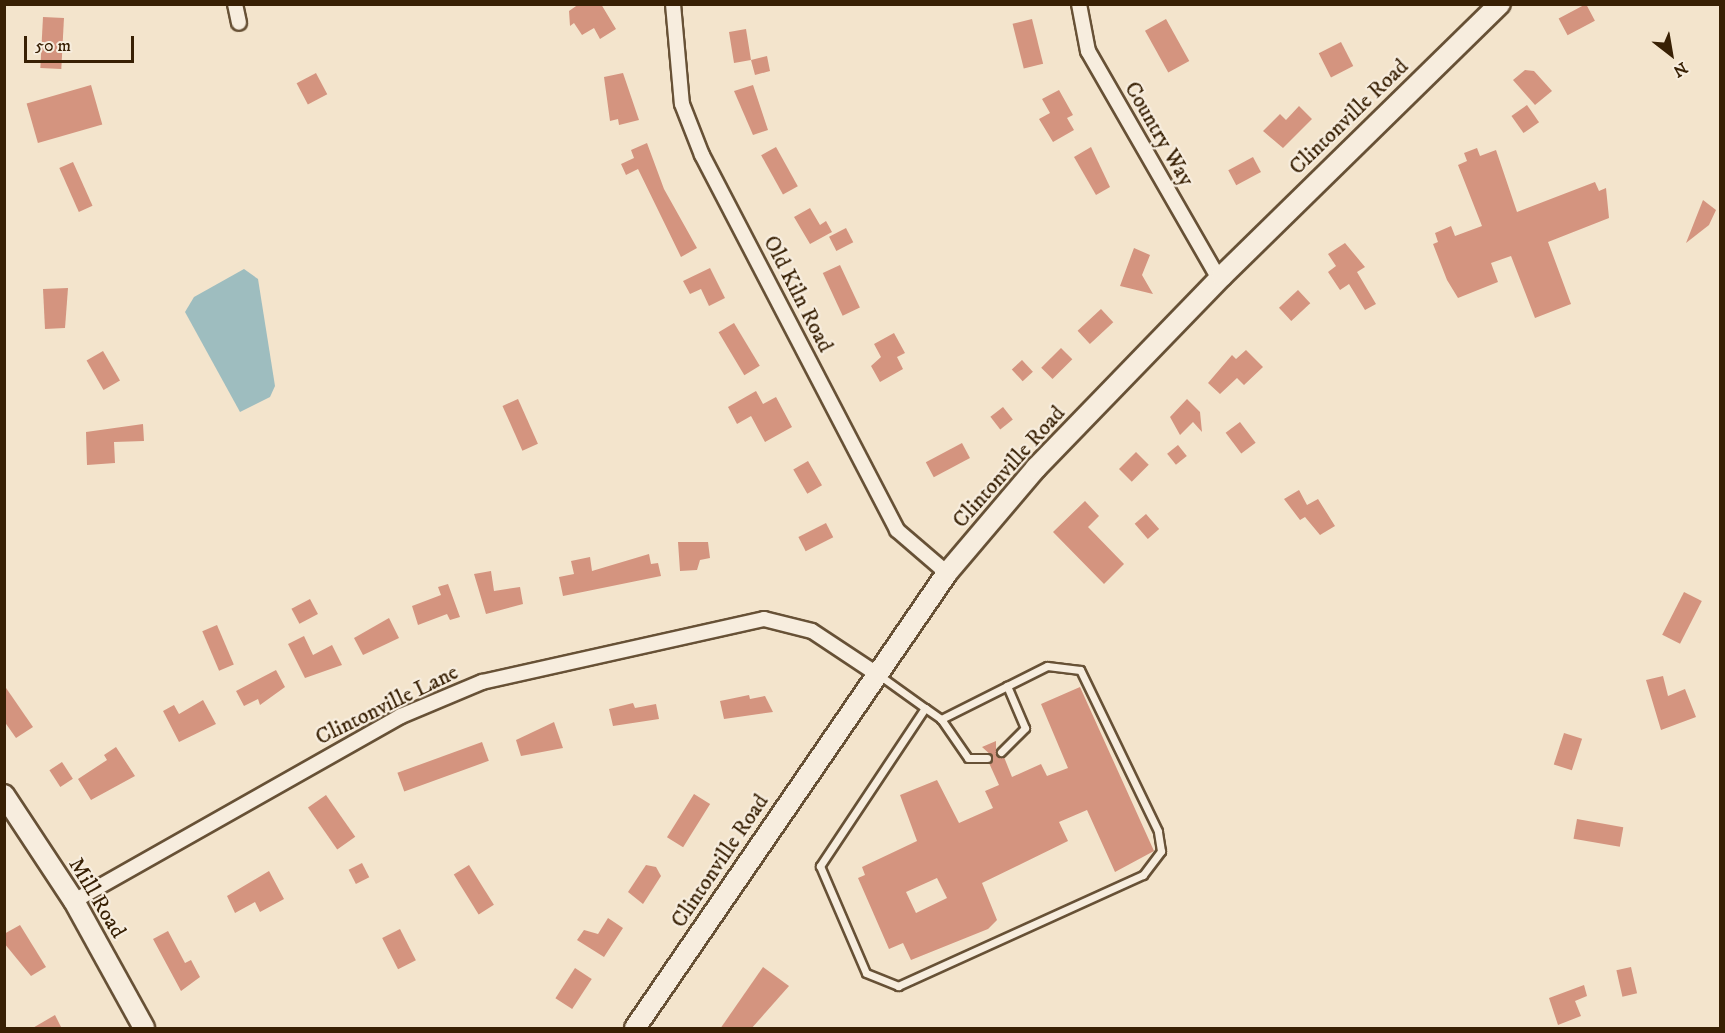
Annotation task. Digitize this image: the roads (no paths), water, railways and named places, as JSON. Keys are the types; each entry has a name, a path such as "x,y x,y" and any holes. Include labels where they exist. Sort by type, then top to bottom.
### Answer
{"main road":[{"name":"Clintonville Road","path":"635,1029 947,573 1036,468 1219,279 1500,4"},
{"name":"Mill Road","path":"4,795 74,901 144,1029"}],"street":[{"path":"235,4 239,23"},
{"name":"Old Kiln Road","path":"673,4 682,104 702,155 897,530 947,573"},
{"name":"Country Way","path":"1079,4 1088,51 1219,279"},
{"name":"Clintonville Lane","path":"74,901 401,716 482,682 764,619 812,631 876,674"}],"lane":[{"path":"925,708 820,866 866,973 879,983 898,986 1143,875 1158,862 1158,831 1080,670 1047,666 941,719"},
{"path":"876,674 941,719 968,758 987,758"},
{"path":"1001,752 1025,728 1007,686"}],"water":[{"path":"244,269 258,279 275,386 270,397 240,412 185,312 194,297"}]}
